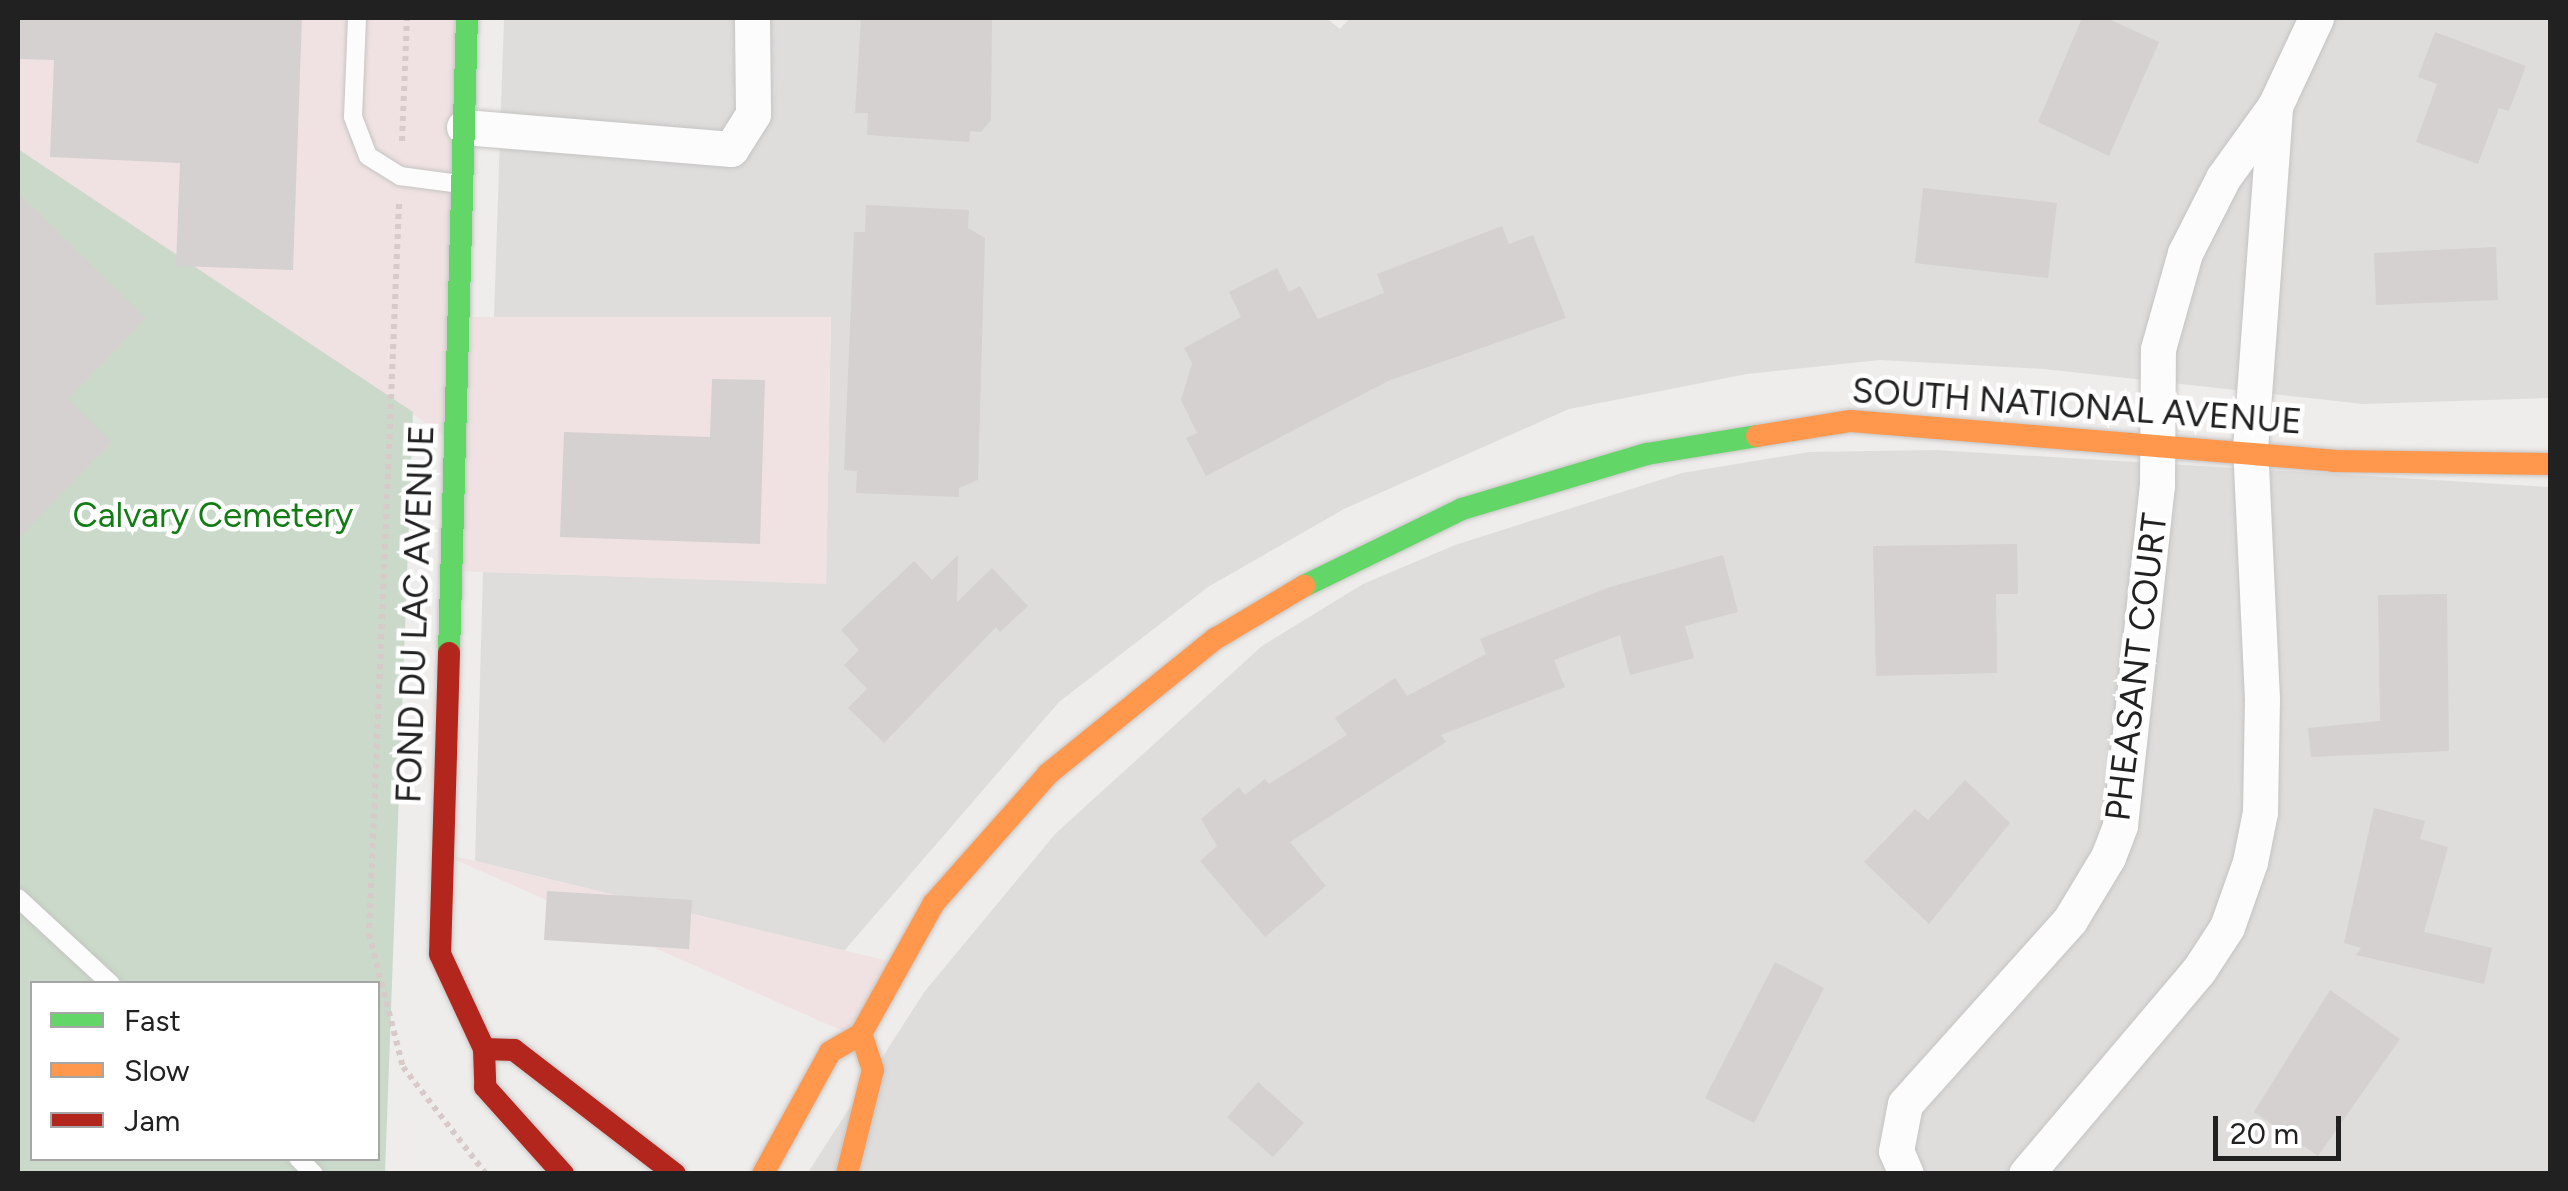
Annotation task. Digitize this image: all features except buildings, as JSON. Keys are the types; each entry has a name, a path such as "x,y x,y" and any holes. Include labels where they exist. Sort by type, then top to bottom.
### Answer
{"street":[{"name":"FOND DU LAC AVENUE","path":"467,18 440,954 484,1049 485,1086 563,1174"},
{"path":"464,128 731,150 753,114 752,18"},
{"path":"2026,1174 2198,970 2240,895 2260,812 2250,449 2275,106 2316,18"},
{"name":"PHEASANT COURT","path":"1906,1174 1896,1151 1906,1104 2070,920 2120,824 2156,442 2154,372 2185,253 2223,178 2275,106"},
{"name":"SOUTH NATIONAL AVENUE","path":"764,1174 830,1052 861,1034 934,903 1059,764 1215,639 1383,543 1585,469 1781,427 1907,421 2250,449 2333,461 2550,464"},
{"path":"847,1174 873,1070 861,1034"},
{"path":"484,1049 514,1050 675,1174"}],"lane":[{"path":"357,18 354,117 368,156 400,176 464,184"},
{"path":"18,898 108,981"}],"path":[{"path":"407,18 368,934 403,1067 486,1174"}],"shaded area":[{"path":"18,18 467,18 462,317 831,317 826,584 456,571 457,444 18,149"},
{"path":"504,18 1326,18 1340,29 1350,18 2550,18 2550,398 2363,404 2044,369 1880,360 1747,374 1569,409 1344,509 1208,587 1059,702 844,951 475,861 483,572 826,583 831,317 494,317"},
{"path":"1935,450 2550,487 2550,1173 807,1174 925,991 1056,833 1262,646 1363,584 1455,545 1682,473 1809,452"},
{"path":"440,853 475,861 901,964 856,1037"}],"green space":[{"name":"Calvary Cemetery","path":"18,149 413,412 385,1173 18,1173"}],"traffic: fast":[{"path":"449,653 467,18"},
{"path":"1304,586 1462,509 1647,454 1757,436"}],"traffic: slow":[{"path":"1757,436 1851,421 2333,461 2550,464"},
{"path":"763,1174 830,1052 861,1034 934,903 1048,774 1215,639 1304,586"},
{"path":"847,1174 873,1070 861,1034"}],"traffic: jam":[{"path":"449,653 440,954 484,1049 485,1087 563,1174"},
{"path":"484,1049 514,1050 675,1174"}]}
